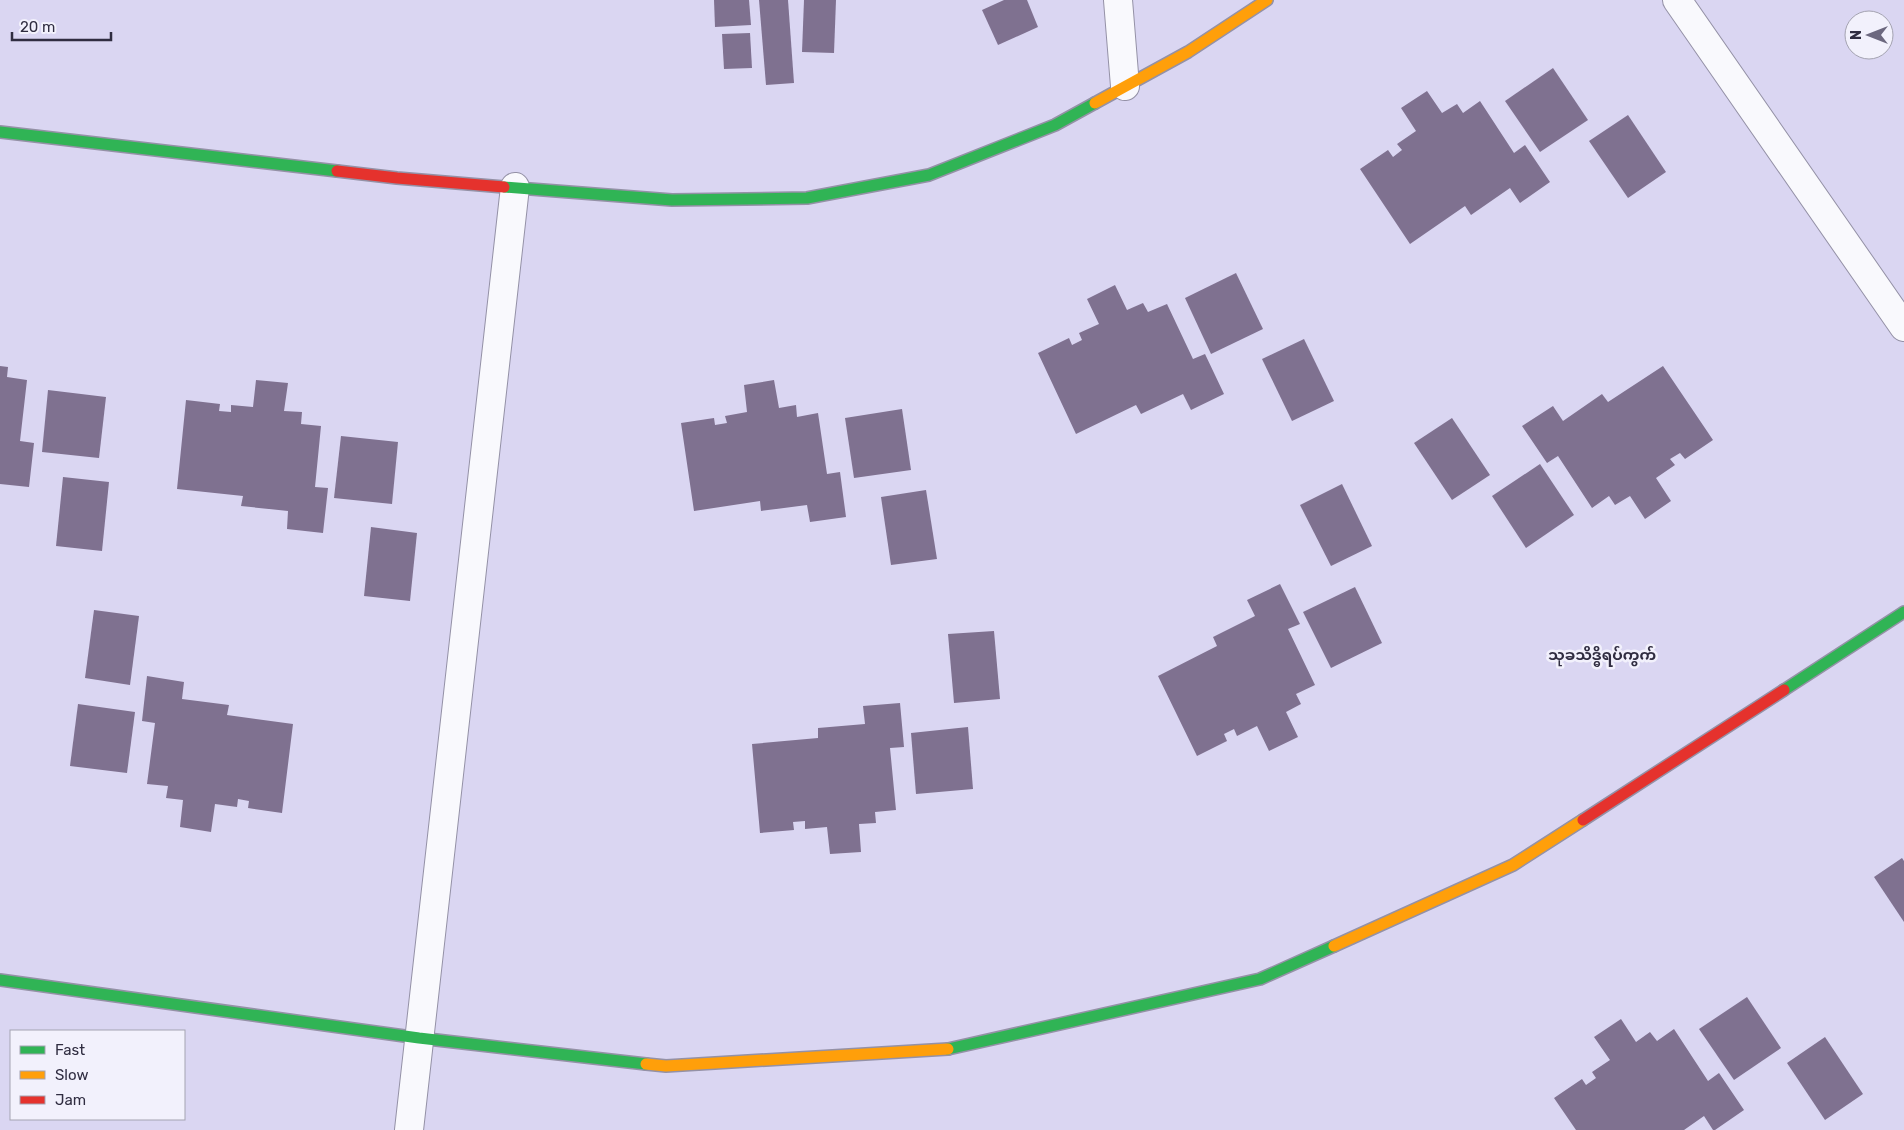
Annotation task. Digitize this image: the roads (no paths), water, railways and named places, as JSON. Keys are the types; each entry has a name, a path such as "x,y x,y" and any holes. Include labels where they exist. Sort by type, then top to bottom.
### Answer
{"street":[{"path":"1118,0 1125,86"},
{"path":"0,132 397,178 672,200 807,198 930,176 1055,125 1188,52 1267,0"},
{"path":"1677,0 1904,327"},
{"path":"409,1130 515,187"},
{"path":"0,980 419,1038 666,1066 944,1050 1260,979 1513,865 1904,612"}],"district":[{"name":"သုခသိဒ္ဓိရပ်ကွက်","path":"1602,655"}]}
